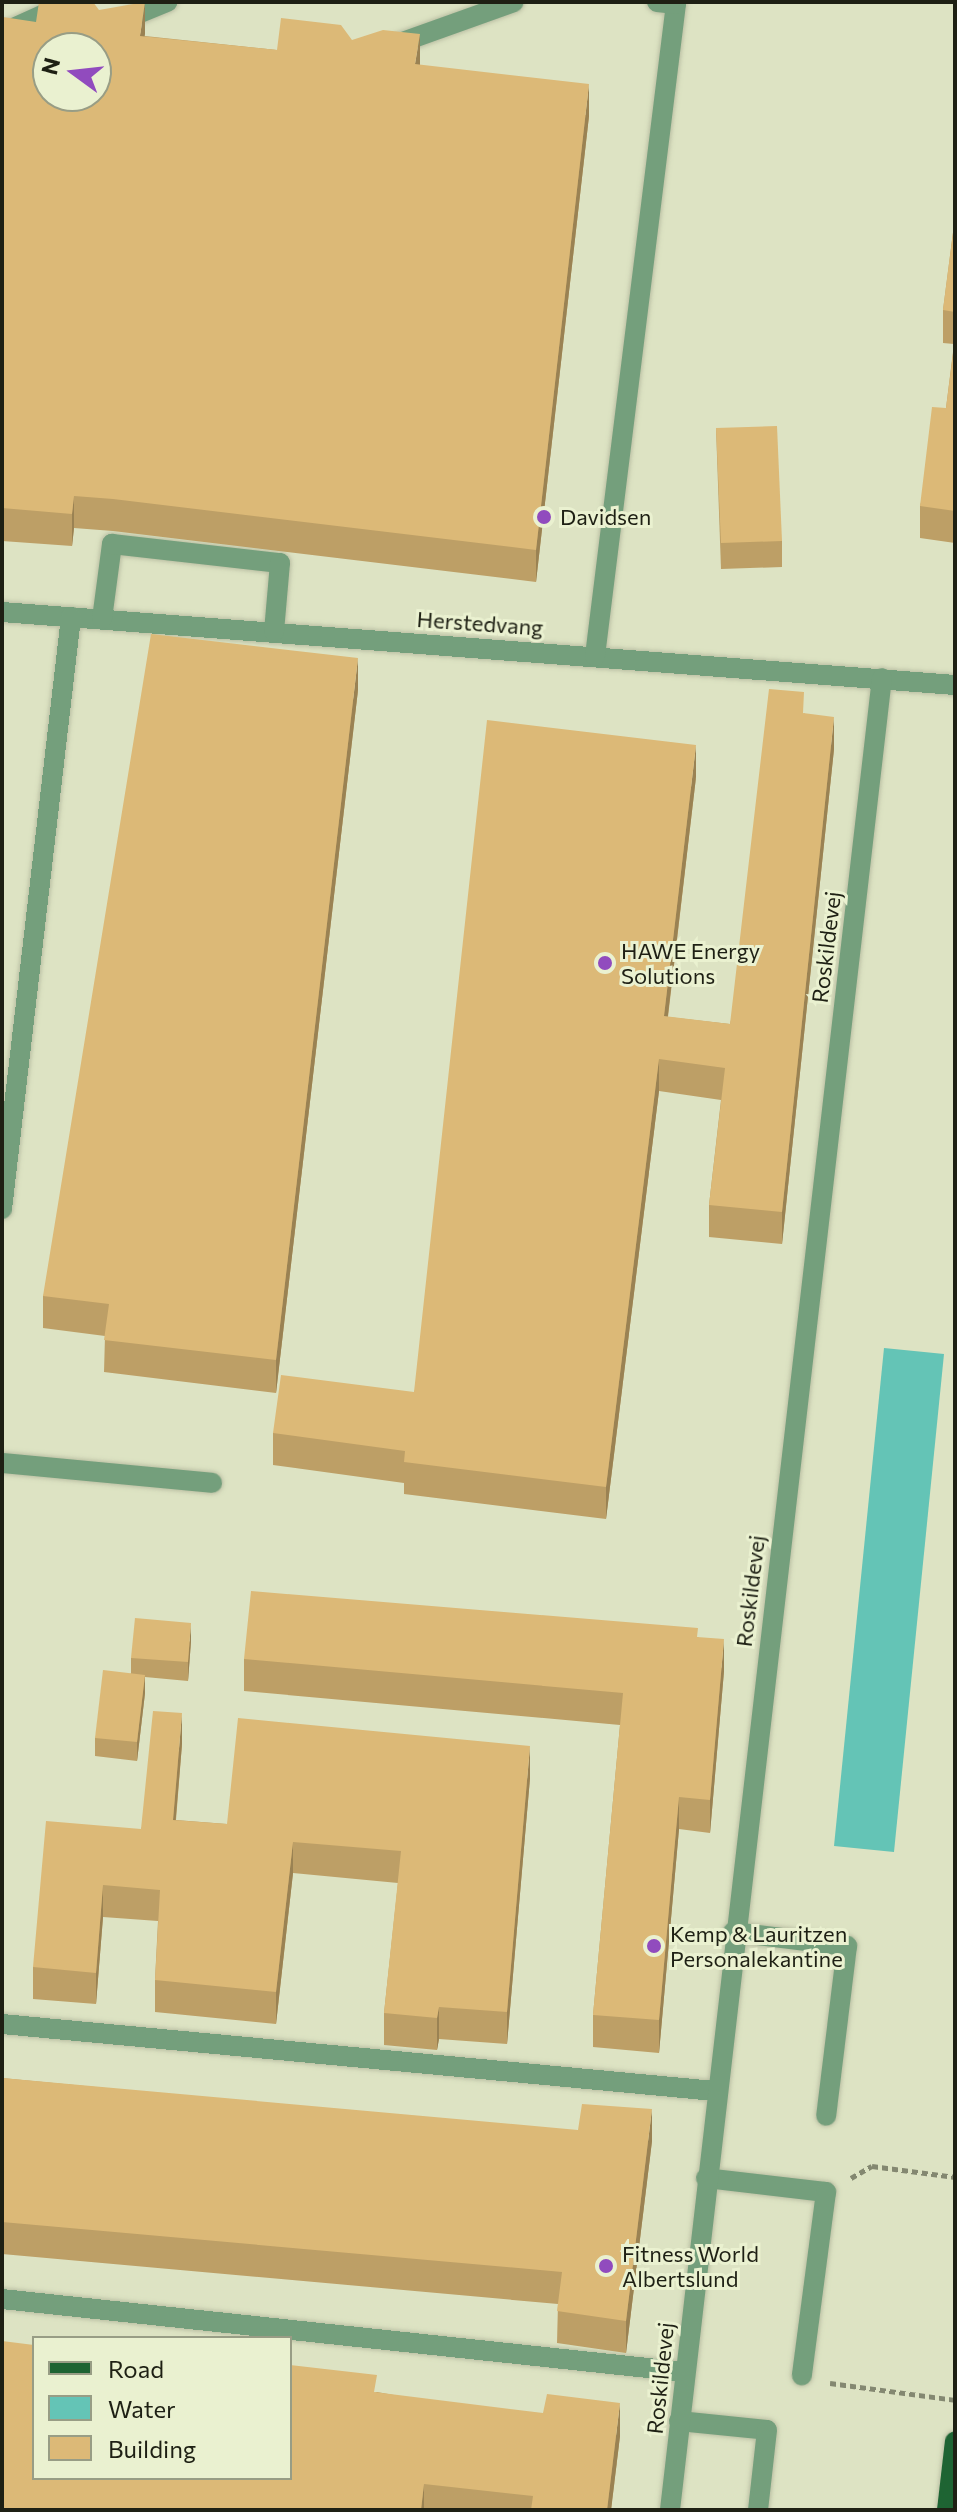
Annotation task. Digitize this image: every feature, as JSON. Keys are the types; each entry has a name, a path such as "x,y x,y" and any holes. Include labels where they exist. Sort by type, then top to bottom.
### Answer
{"main road":[{"path":"947,2510 955,2441"}],"street":[{"path":"2,33 71,2"},
{"path":"100,29 167,2"},
{"path":"369,54 514,2"},
{"path":"595,656 676,4 657,2"},
{"path":"102,619 112,544 280,563 274,632"},
{"name":"Herstedvang","path":"2,612 955,685"},
{"path":"2,1209 71,617"},
{"name":"Roskildevej","path":"670,2510 733,1932 882,678"},
{"path":"2,1463 212,1483"},
{"path":"733,1932 847,1946 826,2116"},
{"path":"2,2024 715,2091"},
{"path":"706,2178 826,2192 802,2375"},
{"path":"2,2299 685,2372"},
{"path":"679,2421 767,2430 758,2510"}],"path":[{"path":"826,2192 872,2166 955,2177"},
{"path":"802,2375 955,2400"}],"water":[{"path":"884,1348 944,1354 894,1852 834,1846"}],"building":[{"path":"39,2 93,2 99,10 145,2 140,36 277,50 281,18 341,25 352,40 383,30 420,34 415,64 589,84 536,550 113,499 74,496 72,514 2,508 3,17 36,22"},
{"path":"955,217 955,312 943,310"},
{"path":"955,338 955,511 920,506 932,407 946,408"},
{"path":"777,426 782,541 721,543 716,428"},
{"path":"151,634 358,658 276,1360 104,1340 109,1304 43,1296"},
{"path":"769,689 804,692 803,713 834,717 782,1212 709,1205 725,1068 659,1059 606,1487 404,1462 405,1451 273,1433 281,1375 414,1392 487,720 696,745 664,1016 730,1024"},
{"path":"251,1591 698,1628 697,1637 724,1639 710,1800 679,1797 659,2020 593,2015 623,1693 244,1659"},
{"path":"135,1618 191,1623 188,1662 131,1658"},
{"path":"103,1670 145,1675 137,1742 95,1738"},
{"path":"153,1711 182,1713 173,1820 227,1824 238,1718 530,1746 507,2012 439,2007 437,2018 384,2013 401,1851 293,1842 276,1992 155,1980 160,1890 103,1885 96,1973 33,1967 46,1821 141,1829"},
{"path":"2,2078 578,2130 582,2104 652,2109 626,2321 557,2311 562,2272 2,2222"},
{"path":"2,2341 32,2345 32,2480 292,2480 292,2365 377,2375 374,2392 543,2413 547,2394 620,2403 607,2510 531,2510 533,2496 424,2484 421,2510 2,2510"}],"place":[{"name":"Davidsen","path":"544,517"},
{"name":"HAWE Energy Solutions","path":"605,963"},
{"name":"Kemp & Lauritzen Personalekantine","path":"654,1946"},
{"name":"Fitness World Albertslund","path":"606,2266"}]}
